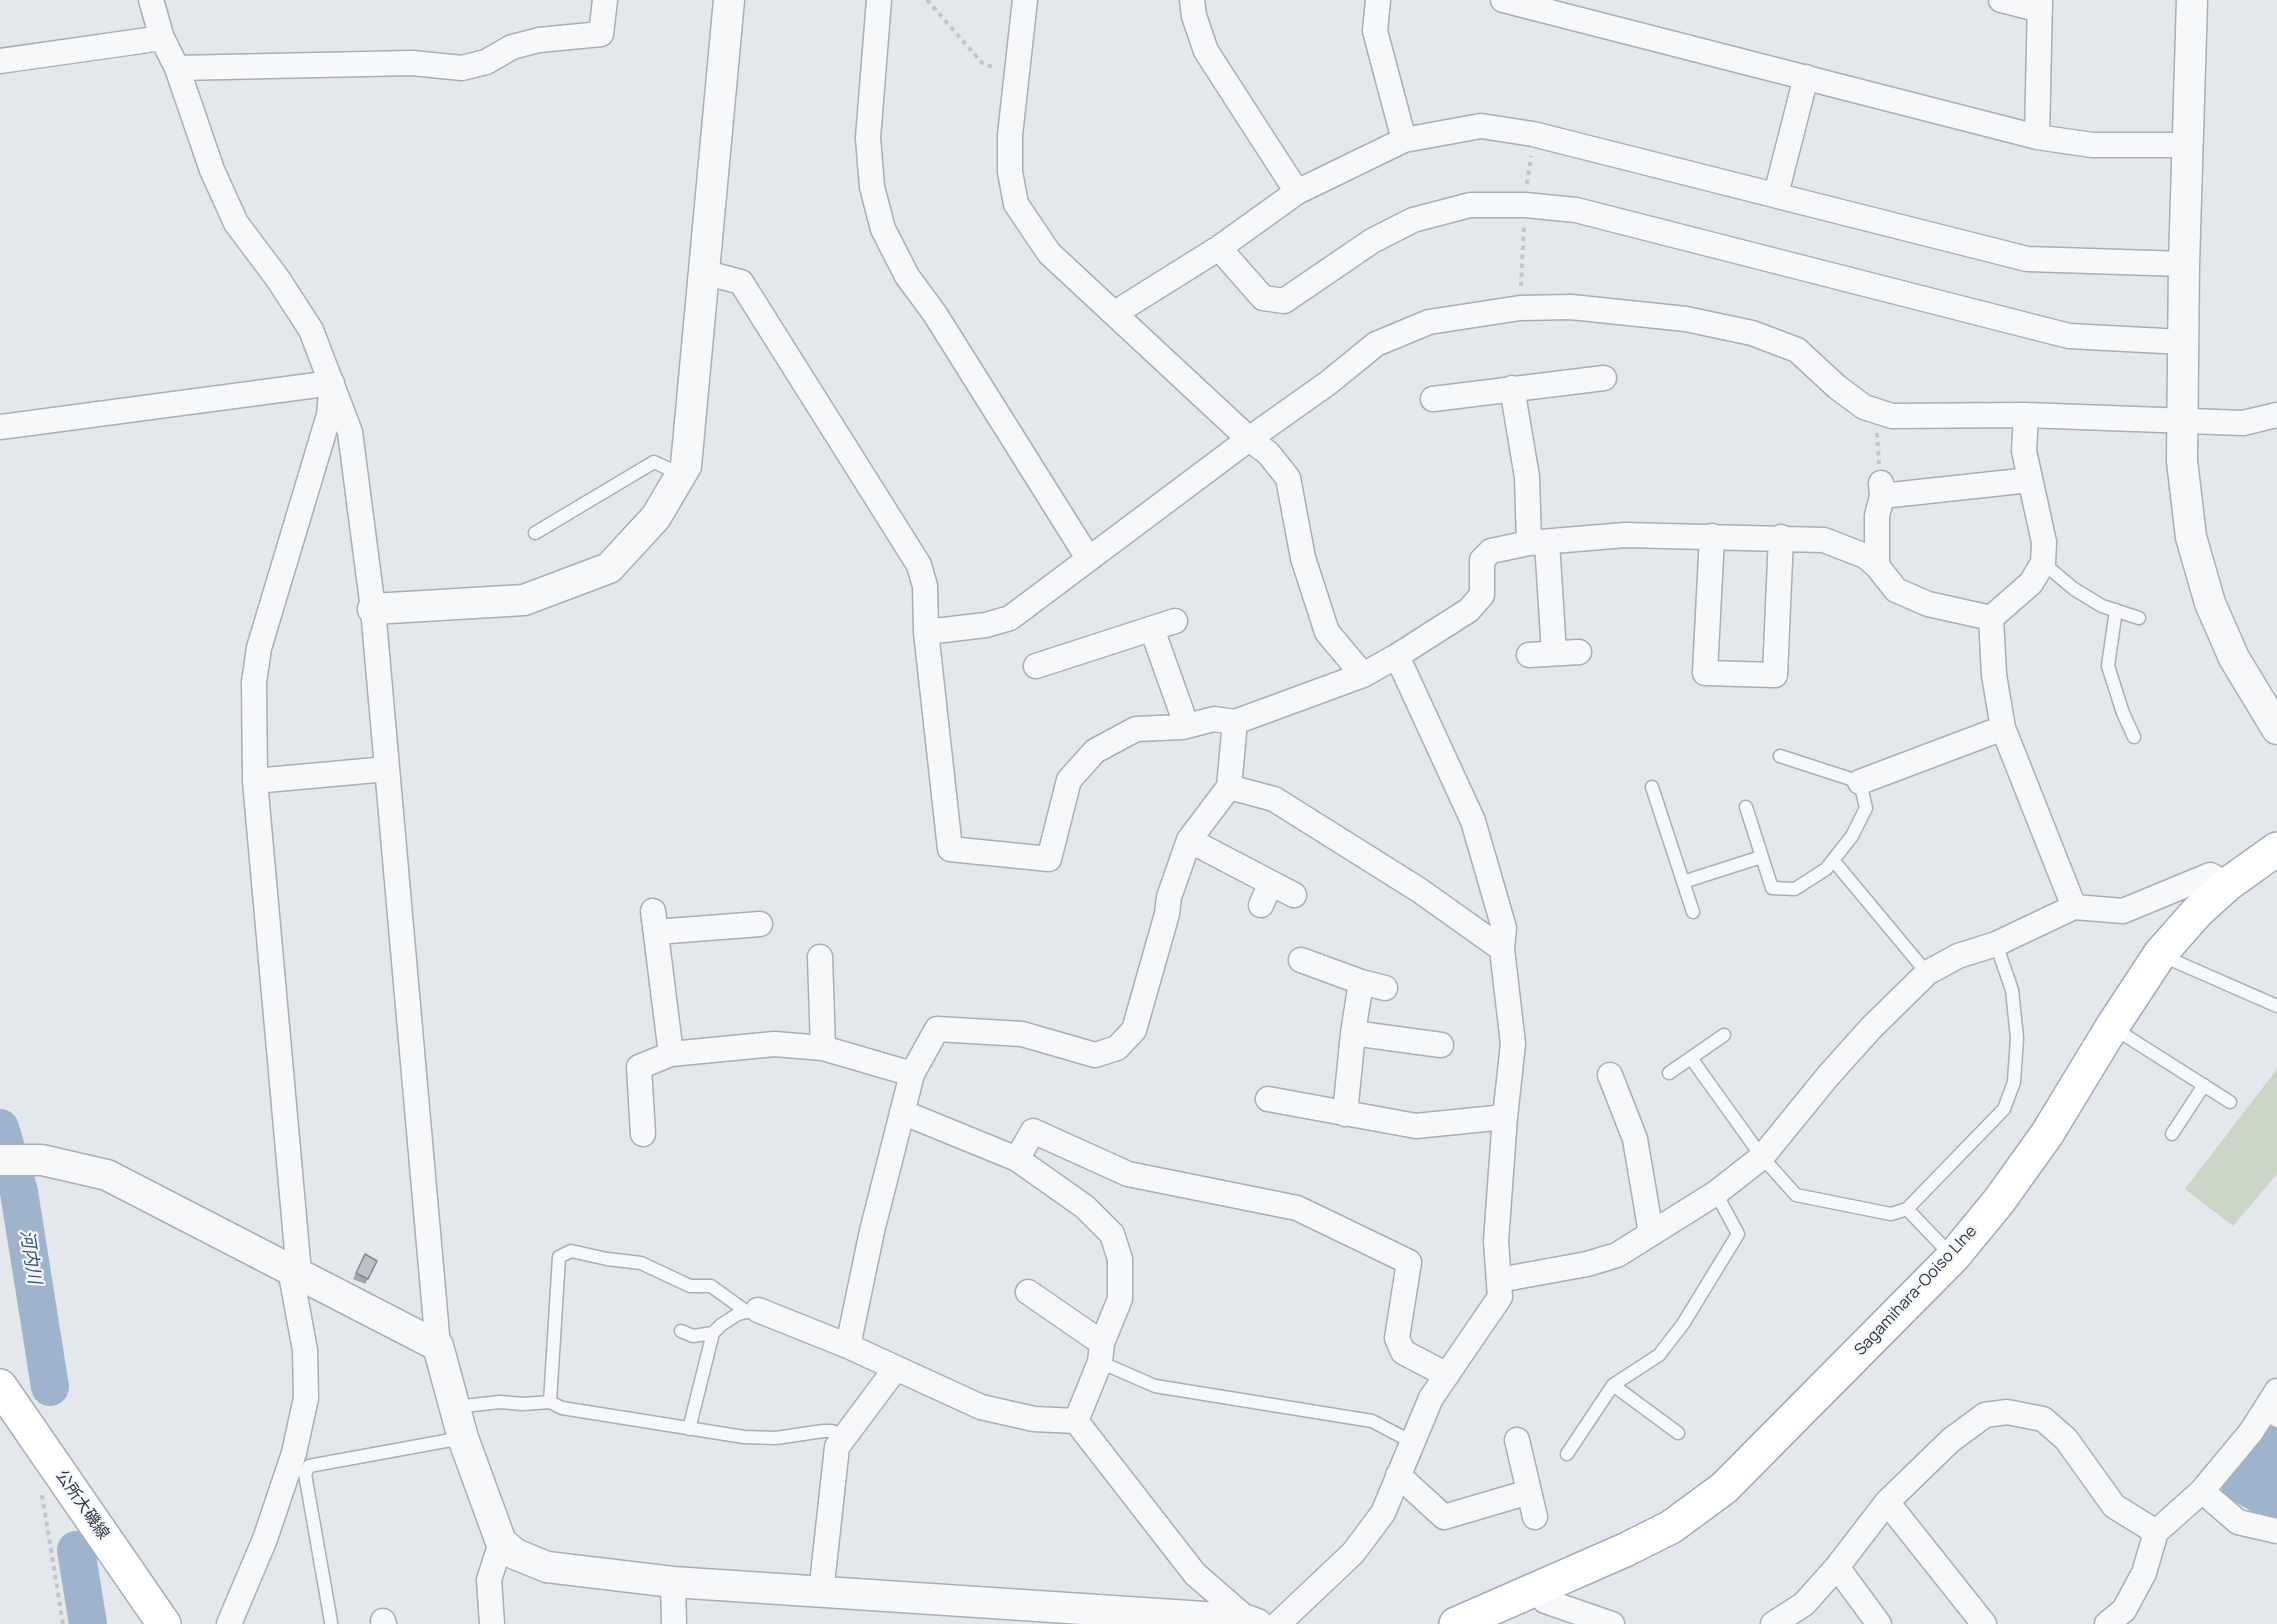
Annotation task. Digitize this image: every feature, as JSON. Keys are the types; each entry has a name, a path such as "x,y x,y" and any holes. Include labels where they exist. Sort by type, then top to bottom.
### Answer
{"main road":[{"name":"Sagamihara-Ooiso LIne","path":"1456,1624 1538,1589 1671,1527 1724,1488 1953,1257 1999,1200 2047,1134 2112,1027 2160,954 2198,911 2228,884 2277,849"},
{"name":"公所大磯線","path":"0,1386 164,1624"}],"street":[{"path":"151,0 162,38 177,68 212,170 236,223 278,279 311,330 350,432 373,609 438,1346 463,1438 501,1542 515,1554 547,1567 673,1582 1261,1623 1353,1553 1383,1513 1431,1398 1500,1297 1496,1241 1513,1044 1502,949 1504,928 1473,821 1397,656"},
{"path":"177,68 412,63 462,69 486,62 512,47 539,40 600,34 605,0"},
{"path":"373,609 524,600 609,568 656,517 686,466 729,0"},
{"path":"879,0 868,138 872,187 883,229 907,276 935,314 1088,558"},
{"path":"1025,0 1010,135 1010,172 1016,204 1050,253 1249,439 1268,453 1288,478 1303,558 1327,632 1363,675"},
{"path":"1192,0 1194,16 1206,51 1297,192"},
{"path":"1378,0 1375,31 1404,140"},
{"path":"1503,0 2037,137 2091,145 2188,146"},
{"path":"2001,0 2040,5 2037,137"},
{"path":"2192,0 2184,264 2182,461 2191,537 2210,603 2234,658 2272,711"},
{"path":"0,61 162,38"},
{"path":"1776,194 1806,77"},
{"path":"1115,313 1219,248 1297,192 1404,140 1481,126 1533,134 2027,259 2184,264"},
{"path":"1219,248 1263,298 1284,301 1372,241 1413,220 1470,205 1536,206 1576,210 2069,336 2183,342"},
{"path":"703,272 741,282 920,565 925,586 926,632 950,849 1049,859 1069,780 1095,751 1136,729 1183,727 1214,719 1235,722 1363,675 1469,610 1482,595 1482,560 1491,551 1538,542 1624,535 1781,537 1824,540 1865,556 1877,566 1896,590 1928,604 1991,618"},
{"path":"926,632 986,626 1010,618 1249,439 1328,383 1376,344 1429,322 1520,308 1571,307 1686,319 1752,333 1797,350 1864,407 1892,416 2026,415 2243,423 2277,414"},
{"path":"1433,399 1512,387 1604,378"},
{"path":"0,427 332,383"},
{"path":"229,1624 265,1539 291,1464 306,1398 305,1350 294,1271 255,781 254,682 260,648 329,415 332,383"},
{"path":"1512,387 1554,653"},
{"path":"1991,618 2031,583 2043,563 2043,542 2024,451 2026,415"},
{"path":"1877,566 1877,516 1881,488 2030,480"},
{"path":"1713,536 1705,673 1775,675 1781,537"},
{"path":"1991,618 1994,675 2002,728 2074,907"},
{"path":"1036,666 1175,621"},
{"path":"1152,628 1182,713 1183,727"},
{"path":"1529,655 1580,652"},
{"path":"848,1346 872,1231 912,1074 937,1029 1022,1034 1095,1055 1117,1048 1134,1030 1167,914 1169,897 1189,840 1229,787 1235,722"},
{"path":"1860,782 2002,728"},
{"path":"255,781 387,769"},
{"path":"1229,787 1274,799 1419,890 1502,949"},
{"path":"1189,840 1294,895"},
{"path":"1499,1280 1587,1264 1617,1255 1716,1192 1762,1157 1828,1076 1871,1028 1927,973 1958,956 1996,944 2074,907 2124,911 2210,876 2228,884"},
{"path":"1261,905 1271,883"},
{"path":"671,1054 654,921 760,924"},
{"path":"820,957 823,1048"},
{"path":"1301,960 1361,982 1386,988"},
{"path":"1345,1114 1353,1033 1361,982"},
{"path":"1353,1033 1441,1045"},
{"path":"643,1134 639,1067 671,1054 774,1044 823,1048 912,1074"},
{"path":"1610,1075 1635,1139 1652,1233"},
{"path":"1268,1099 1416,1126 1505,1117"},
{"path":"902,1112 1017,1159 1085,1207 1112,1234 1120,1259 1120,1299 1076,1421"},
{"path":"1017,1159 1033,1131 1128,1174 1297,1208 1409,1262 1397,1338 1403,1352 1447,1375"},
{"path":"13,1160 42,1160 107,1175 438,1346"},
{"path":"1028,1292 1101,1352"},
{"path":"752,1311 848,1346 981,1407 1034,1419 1076,1421 1195,1574 1261,1623"},
{"path":"821,1593 837,1447 896,1368"},
{"path":"2119,1619 2144,1574 2156,1532 2202,1491 2251,1432 2270,1417 2277,1391"},
{"path":"1773,1624 1804,1604 1837,1567 1887,1502 1951,1440 1985,1415 2007,1412 2043,1419 2066,1439 2114,1506 2156,1532"},
{"path":"1517,1440 1535,1517"},
{"path":"1398,1475 1444,1517 1529,1492"},
{"path":"2202,1491 2238,1522 2277,1531"},
{"path":"1887,1502 1984,1624"},
{"path":"492,1624 489,1580 501,1542"},
{"path":"1837,1567 1880,1624"},
{"path":"673,1582 674,1624"},
{"path":"1538,1589 1545,1601 1612,1624"}],"lane":[{"path":"535,533 654,462 681,474"},
{"path":"2043,563 2074,589 2102,606 2139,618"},
{"path":"2116,610 2108,666 2123,713 2134,737"},
{"path":"1746,807 1772,888 1795,889 1826,869 1852,836 1866,808 1860,782 1780,756"},
{"path":"1652,787 1693,912"},
{"path":"1683,882 1761,856"},
{"path":"1833,860 1927,973"},
{"path":"1690,1058 1762,1157 1796,1196 1891,1214 1907,1209 2004,1109 2014,1082 2017,1038 2012,990 1996,944"},
{"path":"2160,954 2277,1006"},
{"path":"2112,1027 2230,1102"},
{"path":"1669,1073 1724,1035"},
{"path":"2172,1134 2204,1086"},
{"path":"1567,1454 1613,1385 1659,1355 1683,1324 1738,1234 1716,1192"},
{"path":"1907,1209 1953,1257"},
{"path":"550,1402 559,1257 571,1251 607,1259 641,1263 690,1286 711,1286 752,1311"},
{"path":"689,1429 713,1333 738,1314 752,1311"},
{"path":"681,1331 693,1336 713,1333"},
{"path":"1101,1352 1155,1386 1372,1421 1412,1442"},
{"path":"1613,1385 1678,1433"},
{"path":"455,1407 500,1401 523,1404 550,1402 562,1408 744,1437 776,1438 823,1431 832,1431 844,1436"},
{"path":"331,1622 305,1474 309,1466 463,1438"}],"path":[{"path":"927,0 984,65"},
{"path":"1527,186 1533,134"},
{"path":"1520,308 1525,216"},
{"path":"46,1454 39,1473 63,1624"}],"green space":[{"path":"2277,1069 2277,1174 2233,1226 2185,1189"}],"water":[{"path":"2265,1419 2277,1427 2277,1517 2256,1514 2223,1495 2220,1482"}],"building":[{"path":"365,1254 377,1261 368,1279 356,1273"}],"waterway":[{"name":"河内川","path":"0,1128 19,1192 50,1387"},
{"name":"河内川","path":"76,1550 88,1624"}]}
